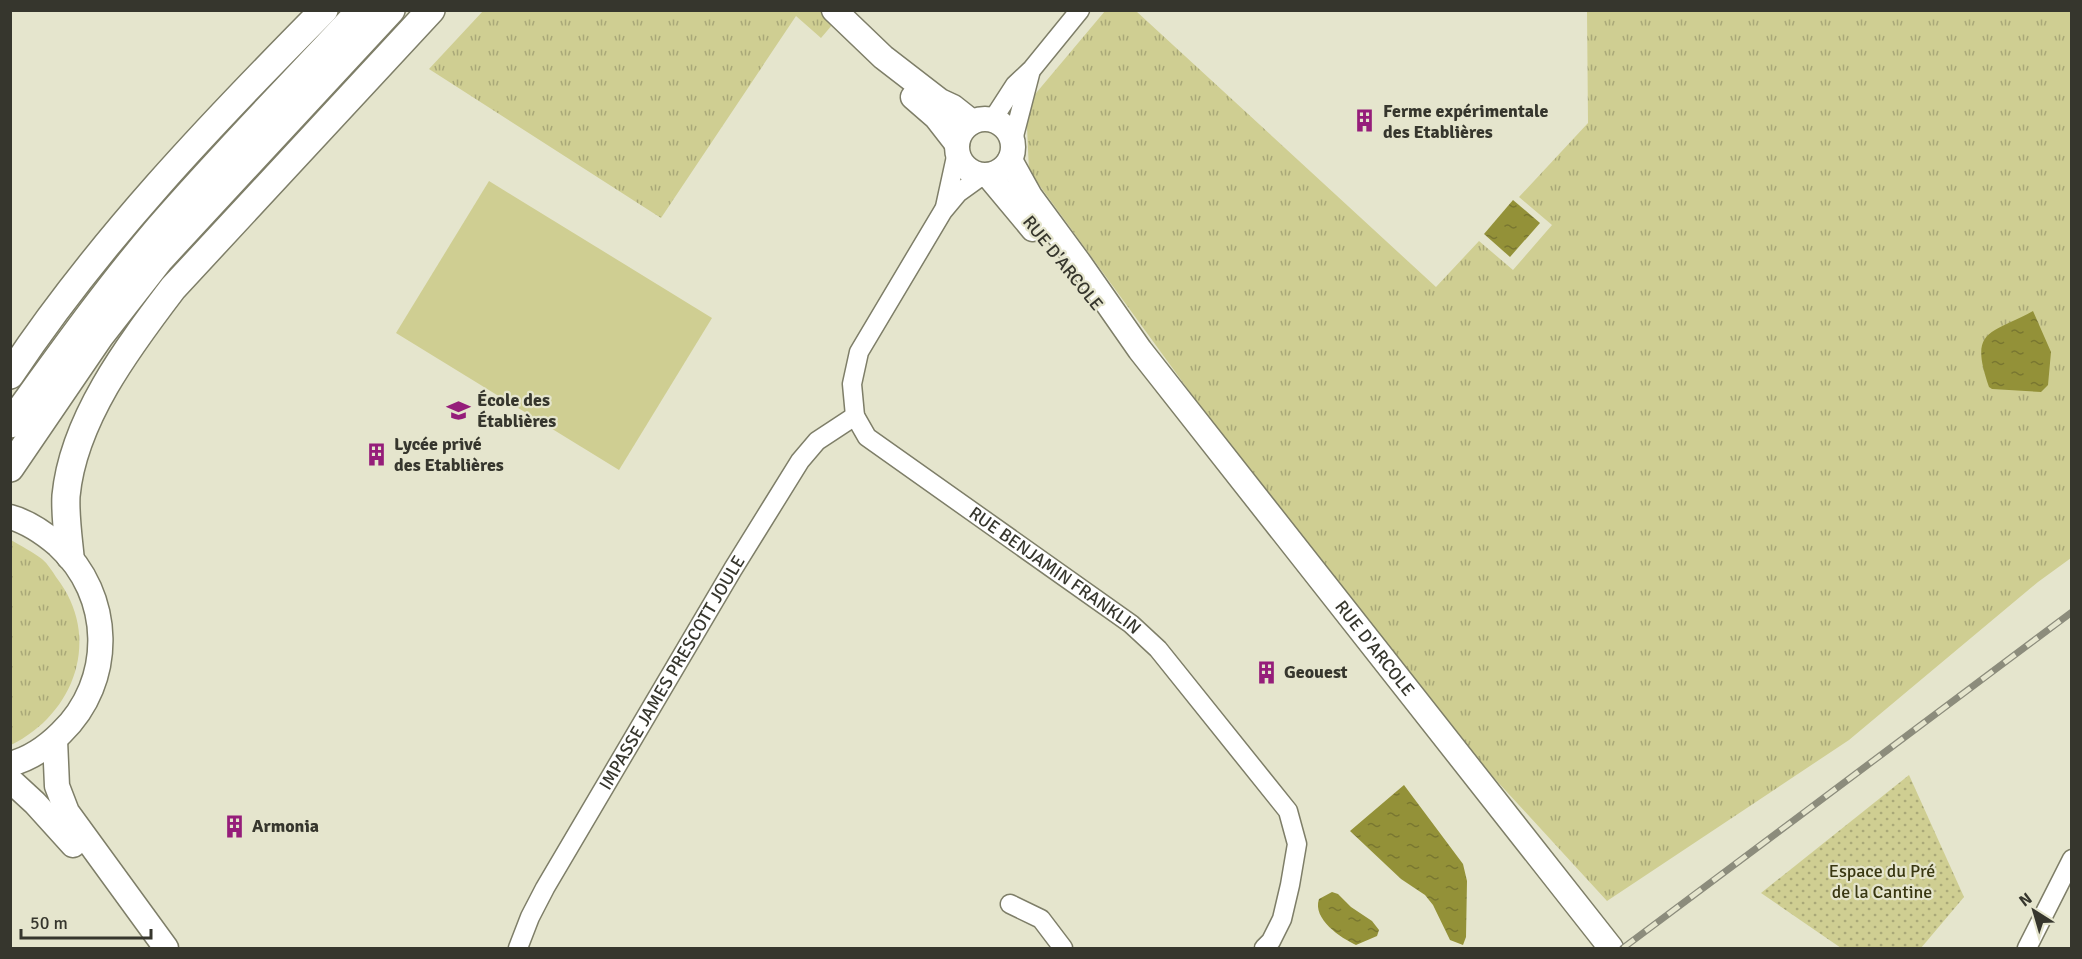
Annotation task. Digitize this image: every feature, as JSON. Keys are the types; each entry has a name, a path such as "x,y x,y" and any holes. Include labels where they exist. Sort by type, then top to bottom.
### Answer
{"highway":[{"path":"10,375 71,292 133,214 201,138 324,10"},
{"path":"10,468 90,331 158,230 243,133 361,10"},
{"path":"10,424 90,331 392,10"},
{"path":"70,556 66,494 72,462 82,432 106,384 138,333 173,288 431,10"}],"main road":[{"path":"834,10 883,57 940,101 982,121 1002,124 1009,131 1012,150 998,173 986,175 967,168 961,161 957,148 936,117 909,93 883,57"},
{"path":"957,148 959,135 964,128 982,121"},
{"name":"RUE D'ARCOLE","path":"1012,150 1029,196 1140,350 1611,948"},
{"name":"RUE D'ARCOLE","path":"986,175 1017,207 1078,288 1140,350"},
{"path":"10,518 20,520 47,535 70,556 92,591 101,631 98,672 81,709 69,726 54,740 36,753 10,764"},
{"path":"54,740 57,786 67,812 166,948"},
{"path":"10,780 56,825 154,948"}],"street":[{"path":"982,121 1032,69 1080,10"},
{"path":"1012,150 1026,84 1032,69"},
{"path":"943,211 957,148"},
{"path":"943,211 958,193 986,175"},
{"name":"RUE BENJAMIN FRANKLIN","path":"943,211 859,352 852,384 855,416 867,437 1131,624 1151,642 1288,811 1297,844 1290,885 1282,919 1271,941 1263,948"},
{"name":"IMPASSE JAMES PRESCOTT JOULE","path":"518,948 545,888 733,569 800,461 817,441 855,416"},
{"path":"2027,948 2072,859"},
{"path":"1010,904 1041,919 1063,948"}],"green space":[{"path":"483,11 844,11 821,38 796,16 661,218 429,69"},
{"path":"1105,11 1136,11 1436,287 1479,241 1513,270 1552,225 1519,197 1588,123 1587,11 2071,11 2071,558 2038,582 1849,740 1607,901 1382,656 1029,171 1026,105"},
{"path":"489,181 712,318 619,470 396,333"},
{"path":"11,540 42,559 56,577 70,600 78,624 79,648 75,672 66,694 52,714 33,731 11,745"},
{"name":"Espace du Pré de la Cantine","path":"1909,775 1964,897 1921,948 1841,948 1761,893"}],"water":[{"path":"1513,200 1540,223 1510,257 1484,234"},
{"path":"2033,311 2051,352 2048,385 2041,392 1992,389 1989,387 1983,368 1981,354 1987,336 1994,330"},
{"path":"1404,785 1463,864 1467,881 1466,937 1463,945 1450,940 1433,905 1425,895 1401,879 1350,831"},
{"path":"1332,892 1338,894 1351,907 1372,921 1379,930 1377,936 1356,945 1329,927 1320,914 1318,906 1319,899"}],"railway":[{"path":"1623,948 2072,612"}],"place":[{"name":"Ferme expérimentale des Etablières","path":"1365,121"},
{"name":"École des Établières","path":"459,410"},
{"name":"Lycée privé des Etablières","path":"376,454"},
{"name":"Geouest","path":"1266,672"},
{"name":"Armonia","path":"234,826"}]}
